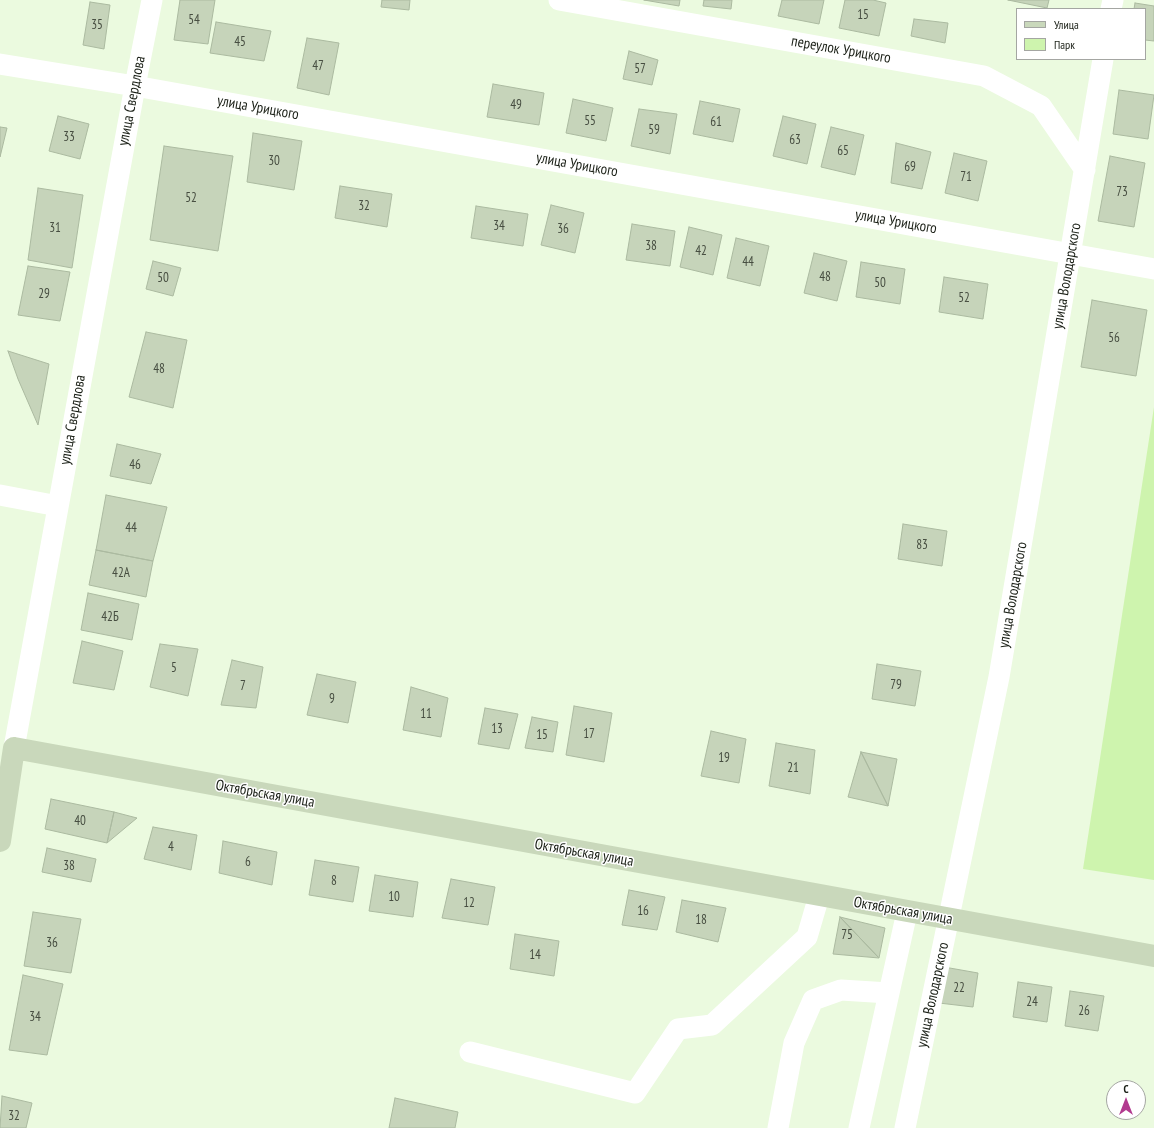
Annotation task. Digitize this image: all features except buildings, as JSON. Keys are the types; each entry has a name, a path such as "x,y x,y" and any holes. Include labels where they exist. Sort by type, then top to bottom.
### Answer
{"street":[{"name":"улица Свердлова","path":"0,841 14,748 152,0"},
{"name":"переулок Урицкого","path":"559,0 984,76 1041,106 1085,170"},
{"name":"улица Володарского","path":"905,1128 999,677 1103,60"},
{"name":"улица Урицкого","path":"0,64 135,86 1154,269"},
{"path":"0,495 58,506"},
{"name":"Октябрьская улица","path":"14,748 1154,956"},
{"path":"470,1052 635,1093 678,1029 712,1025 806,937 819,896"},
{"path":"859,1128 907,912"},
{"path":"778,1128 794,1043 813,1000 841,990 889,994"}],"green space":[{"path":"1154,407 1154,880 1083,869"}]}
